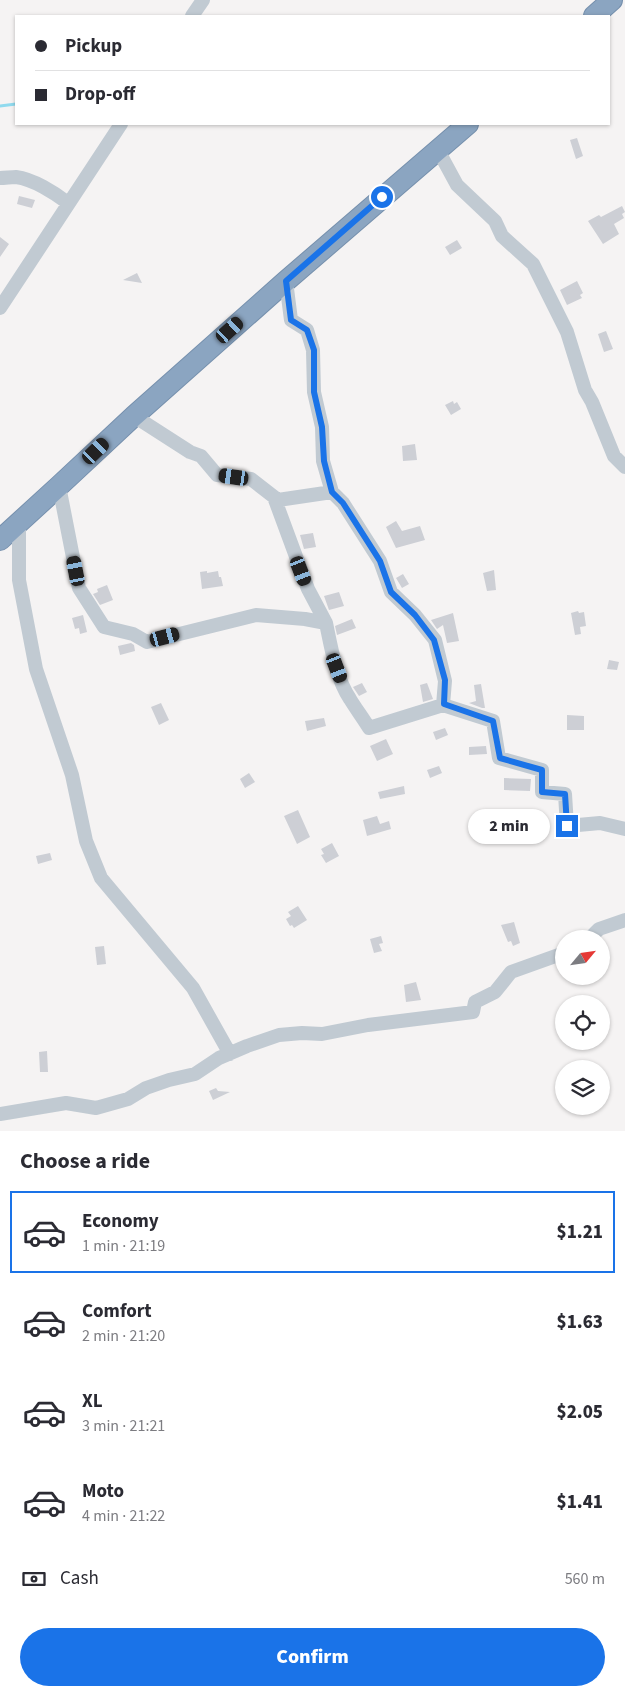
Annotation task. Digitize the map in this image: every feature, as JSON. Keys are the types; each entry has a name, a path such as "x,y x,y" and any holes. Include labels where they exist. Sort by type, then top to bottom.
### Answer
{"highway":[{"path":"595,15 612,0"},
{"path":"0,540 134,416 286,281 467,125"}],"street":[{"path":"193,15 203,0"},
{"path":"0,308 120,125"},
{"path":"438,150 457,185 495,221 502,236 533,264 567,332 585,390 592,402 614,456 625,467"},
{"path":"0,178 17,177 48,190 68,204"},
{"path":"286,281 291,320 307,330 314,350 314,392 322,427 324,461 332,492 343,503 380,561 391,592 415,615 434,640 445,680 444,704"},
{"path":"134,416 190,452 201,456 217,475 251,479 278,500 332,492"},
{"path":"60,486 79,588 104,627 133,634 147,642 256,616 305,619 326,623"},
{"path":"274,497 308,590 326,623 332,655 349,698 361,713 369,728 444,704 493,721 500,758 542,770 542,792 565,794 567,826 600,823 625,829"},
{"path":"19,522 19,580 36,669 72,775 86,841 101,878 193,988 230,1054"},
{"path":"598,930 625,920"},
{"path":"0,1114 66,1103 96,1108 128,1099 146,1088 195,1074 220,1058 280,1035 322,1034 368,1025 473,1012 475,1002 495,992 511,972 555,956"}],"building":[{"path":"577,138 583,156 576,159 570,140"},
{"path":"19,196 35,200 32,208 17,204"},
{"path":"622,206 625,212 622,214 624,218 614,224 619,234 603,244 588,221 599,215 601,217"},
{"path":"0,237 9,244 0,257"},
{"path":"457,240 462,248 450,255 445,247"},
{"path":"137,273 142,283 123,280"},
{"path":"577,281 583,293 580,295 582,298 567,305 560,290"},
{"path":"606,331 613,349 604,352 598,334"},
{"path":"453,401 454,404 457,402 461,409 451,415 445,405"},
{"path":"415,444 417,460 403,461 402,446"},
{"path":"396,521 402,531 420,526 425,540 396,548 386,527"},
{"path":"313,533 316,547 304,549 300,535"},
{"path":"494,570 496,590 487,591 483,573"},
{"path":"207,571 207,573 218,571 223,586 202,589 200,572"},
{"path":"403,574 409,584 402,588 396,578"},
{"path":"107,585 113,600 100,605 93,594 98,592 97,589"},
{"path":"339,592 344,606 329,610 324,596"},
{"path":"578,611 579,613 584,612 586,626 580,627 581,634 575,635 571,613"},
{"path":"453,613 459,641 447,643 443,625 437,629 431,620"},
{"path":"83,615 87,632 80,634 79,628 75,629 72,618"},
{"path":"352,619 356,628 337,635 335,626"},
{"path":"131,643 134,645 135,651 120,655 118,646"},
{"path":"609,660 619,662 617,670 607,669"},
{"path":"362,683 367,692 359,696 353,687"},
{"path":"427,683 433,699 423,702 420,685"},
{"path":"481,684 485,708 469,703 476,701 474,685"},
{"path":"161,703 169,720 159,725 151,707"},
{"path":"567,715 584,716 584,730 567,730"},
{"path":"324,718 326,726 307,731 305,721"},
{"path":"445,728 448,735 436,740 433,732"},
{"path":"386,739 393,754 377,761 370,746"},
{"path":"486,746 487,754 469,755 469,747"},
{"path":"439,766 442,773 430,778 427,770"},
{"path":"249,773 255,782 245,788 240,779"},
{"path":"504,778 531,779 530,791 504,790"},
{"path":"404,786 405,794 380,799 378,792"},
{"path":"298,810 310,837 297,844 284,816"},
{"path":"377,816 380,824 389,821 391,829 367,836 363,820"},
{"path":"332,843 339,856 326,863 321,855 324,854 321,849"},
{"path":"50,853 52,860 38,864 36,856"},
{"path":"298,906 307,920 294,928 292,925 290,926 286,919 291,916 288,912"},
{"path":"514,922 520,943 513,946 511,941 508,942 501,925"},
{"path":"381,936 383,943 379,944 382,951 374,953 370,939"},
{"path":"104,946 106,964 97,965 95,947"},
{"path":"416,982 421,1000 406,1002 404,985"},
{"path":"47,1051 48,1072 40,1072 39,1052"},
{"path":"216,1088 218,1091 230,1092 213,1100 209,1091"}],"waterway":[{"path":"0,106 15,104"}],"route":[{"path":"382,197 286,281 291,320 307,330 314,350 314,392 322,427 324,461 332,492 343,503 380,561 391,592 415,615 434,640 445,680 444,704 493,721 500,758 542,770 542,792 565,794 567,826"}]}
